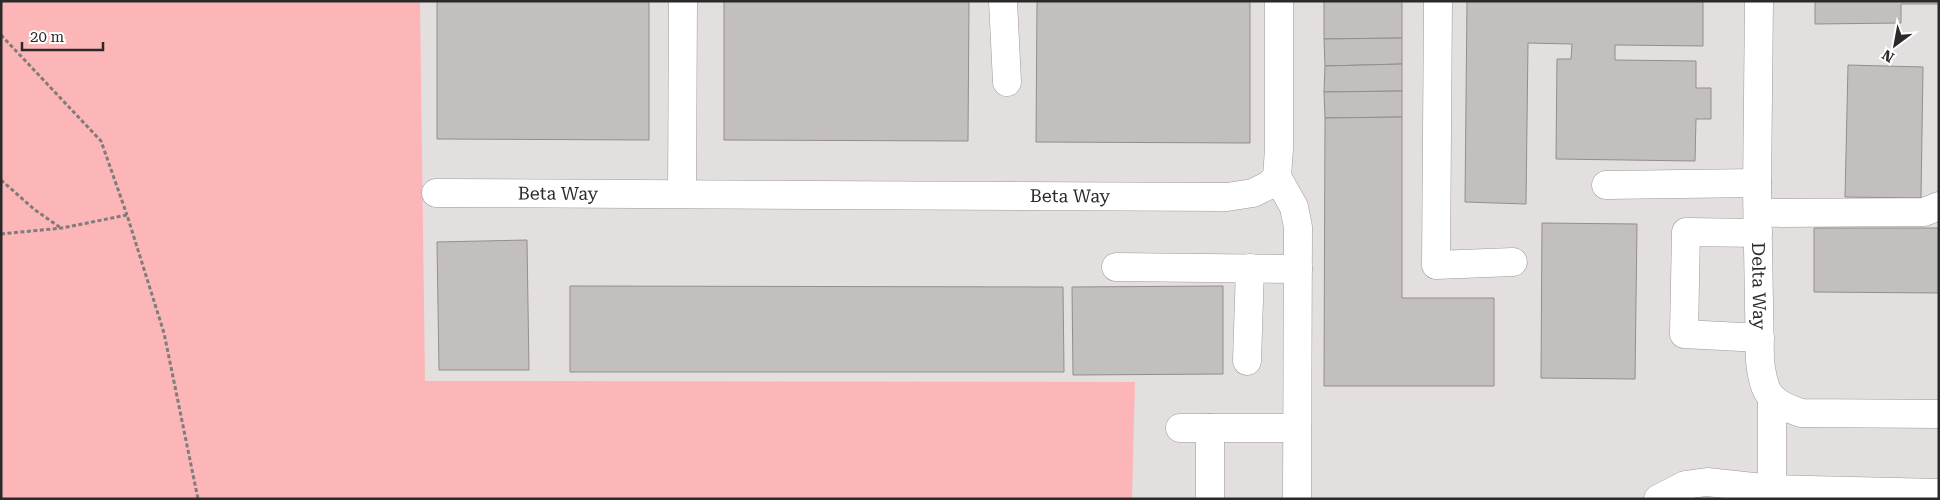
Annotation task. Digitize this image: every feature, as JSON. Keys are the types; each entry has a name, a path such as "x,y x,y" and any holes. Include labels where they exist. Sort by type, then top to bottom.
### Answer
{"street":[{"path":"682,194 684,1"},
{"path":"1003,1 1007,82"},
{"path":"1279,1 1279,149 1277,177 1294,207 1298,227 1297,499"},
{"path":"1438,1 1436,265 1513,262"},
{"name":"Delta Way","path":"1759,1 1757,183 1760,338 1763,384 1772,398"},
{"name":"Beta Way","path":"436,193 1227,197 1252,193 1269,185 1277,177"},
{"path":"1606,185 1757,183"},
{"path":"1760,338 1684,334 1686,232 1758,223 1924,212 1939,206"},
{"path":"1116,267 1298,269"},
{"path":"1247,361 1250,268"},
{"path":"1772,398 1783,407 1800,413 1939,414"},
{"path":"1772,398 1772,489"},
{"path":"1180,428 1297,428"},
{"path":"1210,428 1210,499"},
{"path":"1658,499 1684,485 1707,482 1772,489 1939,493"}],"path":[{"path":"1,35 101,141 164,333 198,499"},
{"path":"1,180 35,210 62,228"},
{"path":"1,234 62,228 126,215"}],"shaded area":[{"path":"1,1 420,1 425,381 1135,382 1132,499 1,499"}],"building":[{"path":"437,1 649,1 649,140 437,139"},
{"path":"724,1 969,1 968,141 724,140"},
{"path":"1037,1 1250,1 1250,143 1036,142"},
{"path":"1324,1 1402,1 1402,38 1324,39"},
{"path":"1467,1 1703,1 1703,46 1615,45 1615,60 1696,61 1696,88 1711,88 1711,119 1696,119 1695,161 1556,159 1557,59 1571,59 1572,44 1528,43 1526,204 1465,202"},
{"path":"1815,1 1939,1 1939,4 1901,4 1901,23 1815,24"},
{"path":"1402,38 1402,64 1325,66 1324,39"},
{"path":"1402,64 1402,91 1324,92 1325,66"},
{"path":"1848,65 1923,67 1921,198 1845,197"},
{"path":"1402,91 1402,117 1325,118 1324,92"},
{"path":"1402,117 1402,298 1494,298 1494,386 1324,386 1325,118"},
{"path":"1542,223 1637,224 1635,379 1541,378"},
{"path":"1814,228 1939,228 1939,293 1814,292"},
{"path":"527,240 529,370 439,370 437,242"},
{"path":"570,286 1063,287 1064,372 570,372"},
{"path":"1223,286 1223,374 1073,375 1072,287"}]}
